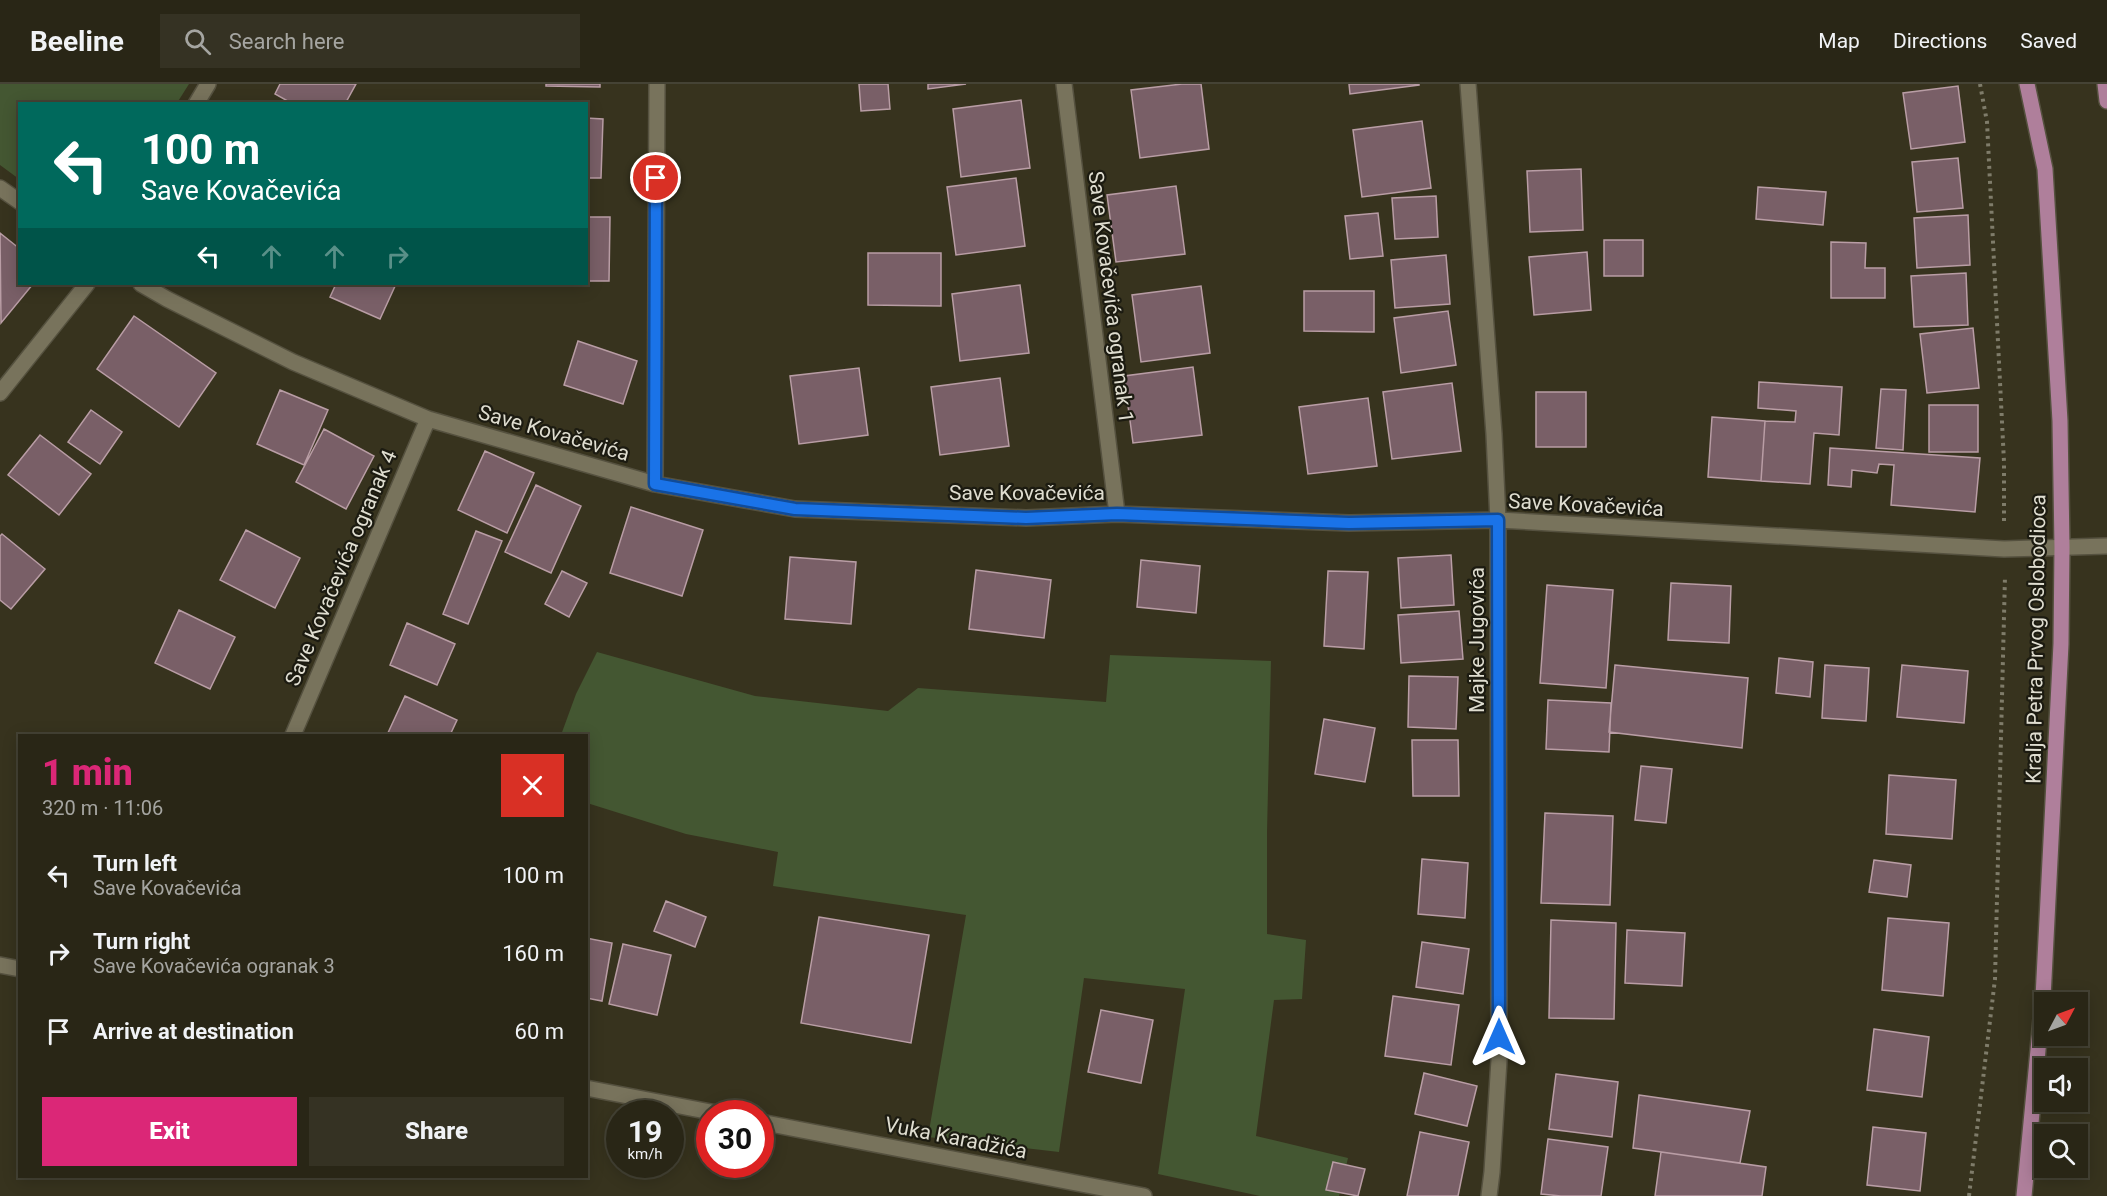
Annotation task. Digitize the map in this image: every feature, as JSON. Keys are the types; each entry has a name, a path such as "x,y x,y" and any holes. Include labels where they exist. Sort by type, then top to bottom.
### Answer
{"main road":[{"name":"Kralja Petra Prvog Oslobodioca","path":"2024,1196 2043,998 2061,644 2062,547 2060,421 2045,169 2027,84"},
{"path":"2105,84 2107,101"}],"street":[{"path":"197,102 208,84"},
{"path":"655,484 657,84"},
{"name":"Save Kovačevića ogranak 1","path":"1064,84 1117,514"},
{"name":"Majke Jugovića","path":"1468,84 1494,434 1498,520 1499,1060 1489,1196"},
{"path":"0,188 18,201"},
{"path":"0,393 86,285"},
{"name":"Save Kovačevića","path":"143,285 293,362 428,418 655,484 795,509 1026,518 1117,514 1349,523 1498,520 2004,549 2107,546"},
{"name":"Save Kovačevića ogranak 4","path":"293,734 428,418"},
{"path":"0,965 18,969"},
{"path":"588,1088 696,1109"},
{"name":"Vuka Karadžića","path":"774,1125 1144,1196"}],"path":[{"path":"1969,1196 1995,979 2004,549 2004,462 1987,122 1980,84"}],"green space":[{"path":"0,84 189,84 178,102 18,102 18,178 0,165"},
{"path":"597,652 755,696 888,711 918,688 1106,702 1110,655 1271,661 1267,934 1306,940 1302,999 1274,1000 1256,1136 1348,1158 1339,1196 1260,1196 1158,1174 1185,989 1084,978 1059,1152 928,1137 966,915 773,886 778,852 686,834 588,803 588,734 561,734 576,694"}],"building":[{"path":"280,84 356,84 346,102 289,102 275,94"},
{"path":"546,84 600,84 600,87 546,86"},
{"path":"859,84 888,84 890,109 861,111"},
{"path":"928,84 966,84 928,89"},
{"path":"1201,84 1209,149 1140,158 1131,90"},
{"path":"1349,84 1419,84 1419,85 1350,94"},
{"path":"1958,86 1965,142 1911,149 1903,93"},
{"path":"1021,100 1030,168 961,177 953,109"},
{"path":"588,118 603,119 601,178 588,178"},
{"path":"1422,121 1431,188 1362,197 1353,130"},
{"path":"1958,158 1963,208 1917,212 1912,162"},
{"path":"1581,169 1583,230 1530,232 1527,171"},
{"path":"1016,178 1025,246 956,255 947,187"},
{"path":"1176,186 1185,254 1116,262 1107,195"},
{"path":"1758,187 1826,192 1823,225 1756,219"},
{"path":"1436,196 1438,237 1395,239 1392,198"},
{"path":"1378,213 1383,256 1350,259 1345,216"},
{"path":"1968,215 1970,265 1917,268 1914,218"},
{"path":"588,217 610,217 609,281 588,281"},
{"path":"0,233 18,247 18,285 32,285 1,323"},
{"path":"1604,240 1643,240 1643,276 1604,276"},
{"path":"1831,242 1866,243 1865,268 1885,268 1885,298 1831,298"},
{"path":"1587,252 1591,310 1534,315 1529,257"},
{"path":"868,253 941,253 941,306 868,305"},
{"path":"1446,255 1450,304 1395,308 1391,260"},
{"path":"1966,273 1968,325 1914,327 1911,276"},
{"path":"336,285 396,285 380,319 330,297"},
{"path":"1020,285 1029,353 960,361 952,294"},
{"path":"1201,286 1210,353 1141,362 1132,295"},
{"path":"1304,291 1374,291 1374,332 1304,331"},
{"path":"1448,311 1456,365 1401,373 1394,318"},
{"path":"134,316 216,373 179,427 97,369"},
{"path":"1973,328 1979,388 1927,393 1920,334"},
{"path":"578,341 637,361 623,404 564,385"},
{"path":"1193,367 1202,435 1133,443 1124,376"},
{"path":"859,368 868,435 799,444 790,376"},
{"path":"1000,378 1009,446 940,455 931,387"},
{"path":"1759,382 1842,387 1839,435 1814,433 1810,484 1761,481 1765,421 1795,422 1796,411 1758,408"},
{"path":"1452,383 1461,451 1392,459 1383,392"},
{"path":"1881,389 1906,390 1903,450 1876,448"},
{"path":"280,390 328,410 304,465 257,444"},
{"path":"1536,392 1586,392 1586,447 1536,447"},
{"path":"1368,398 1377,466 1308,474 1299,407"},
{"path":"1929,405 1978,405 1978,452 1929,452"},
{"path":"91,410 122,432 100,464 68,442"},
{"path":"1712,417 1765,421 1761,481 1708,477"},
{"path":"324,429 374,456 346,509 296,482"},
{"path":"40,435 91,474 59,515 8,475"},
{"path":"1830,448 1980,458 1975,512 1891,505 1894,465 1879,464 1877,473 1852,470 1851,487 1828,485"},
{"path":"485,451 534,473 507,533 458,510"},
{"path":"536,485 581,506 551,573 505,552"},
{"path":"631,507 703,530 682,596 610,573"},
{"path":"246,530 300,558 275,608 220,580"},
{"path":"476,531 502,541 468,624 443,614"},
{"path":"2,534 45,569 11,609 0,600 0,536"},
{"path":"1451,555 1454,605 1401,608 1398,558"},
{"path":"790,557 856,562 851,624 785,619"},
{"path":"1141,560 1200,566 1196,613 1137,607"},
{"path":"976,570 1051,580 1044,638 969,629"},
{"path":"562,571 587,583 569,617 545,604"},
{"path":"1328,571 1368,572 1364,649 1324,646"},
{"path":"1671,583 1731,586 1729,643 1668,640"},
{"path":"1547,585 1613,590 1606,688 1540,683"},
{"path":"179,610 235,637 210,689 155,663"},
{"path":"1459,611 1463,659 1401,663 1398,615"},
{"path":"407,623 455,644 437,685 390,665"},
{"path":"1779,658 1813,662 1810,697 1776,693"},
{"path":"1615,665 1748,678 1742,748 1609,732"},
{"path":"1825,665 1869,668 1866,721 1822,718"},
{"path":"1902,665 1968,671 1964,723 1897,717"},
{"path":"1409,676 1458,677 1456,729 1408,727"},
{"path":"405,696 457,720 450,734 387,734"},
{"path":"1548,700 1611,703 1609,752 1546,749"},
{"path":"1324,719 1375,728 1365,782 1315,774"},
{"path":"1412,740 1458,740 1459,796 1413,796"},
{"path":"1641,766 1672,769 1666,823 1635,820"},
{"path":"1889,775 1956,780 1952,839 1886,834"},
{"path":"1545,813 1613,816 1610,905 1541,903"},
{"path":"1422,859 1468,863 1465,918 1418,914"},
{"path":"1874,860 1911,865 1907,897 1869,892"},
{"path":"666,901 706,917 695,947 654,931"},
{"path":"819,917 929,935 911,1043 801,1023"},
{"path":"1888,918 1949,923 1943,996 1882,990"},
{"path":"1551,920 1616,923 1614,1019 1549,1018"},
{"path":"1627,930 1685,933 1682,986 1625,983"},
{"path":"588,938 612,943 602,1001 588,998"},
{"path":"1422,942 1469,949 1463,994 1416,987"},
{"path":"623,944 671,955 657,1015 609,1004"},
{"path":"1393,996 1459,1005 1451,1065 1385,1056"},
{"path":"1101,1010 1153,1020 1141,1083 1088,1072"},
{"path":"1874,1029 1929,1037 1922,1097 1867,1090"},
{"path":"1424,1073 1477,1086 1467,1126 1415,1114"},
{"path":"1556,1074 1618,1082 1612,1137 1549,1129"},
{"path":"1639,1095 1750,1111 1740,1163 1633,1148"},
{"path":"1873,1127 1926,1133 1920,1191 1867,1185"},
{"path":"1420,1132 1469,1142 1458,1196 1407,1196"},
{"path":"1548,1139 1608,1147 1601,1196 1541,1194"},
{"path":"1661,1152 1766,1167 1762,1196 1655,1196"},
{"path":"1333,1162 1365,1169 1358,1196 1326,1190"}],"route":[{"path":"656,178 655,484 795,509 1026,518 1117,514 1349,523 1498,520 1499,1037"}]}
